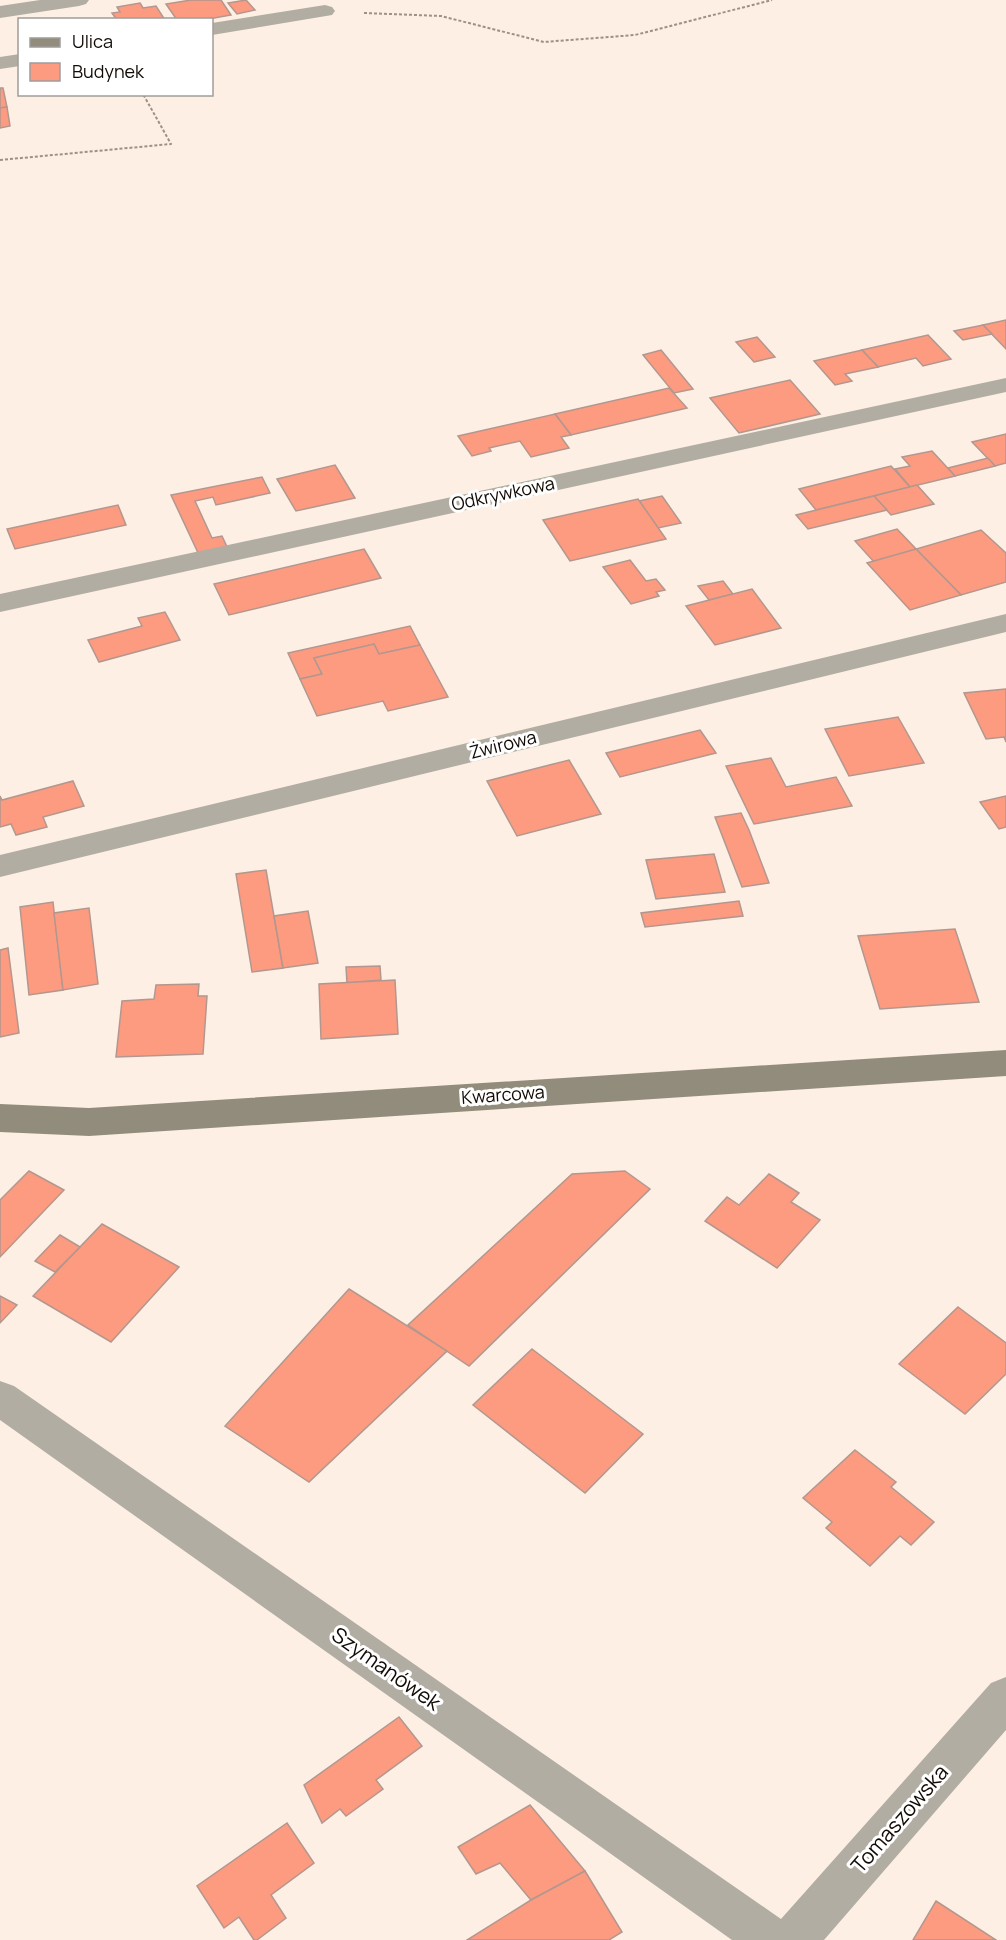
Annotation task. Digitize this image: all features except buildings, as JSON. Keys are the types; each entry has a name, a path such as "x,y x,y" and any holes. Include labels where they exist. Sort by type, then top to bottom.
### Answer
{"street":[{"path":"0,12 79,0"},
{"path":"213,29 325,11"},
{"path":"0,63 18,60"},
{"name":"Odkrywkowa","path":"0,603 1006,385"},
{"name":"Żwirowa","path":"0,866 1006,623"},
{"name":"Kwarcowa","path":"0,1118 89,1122 1006,1063"},
{"name":"Szymanówek","path":"0,1398 771,1940"},
{"name":"Tomaszowska","path":"793,1940 1006,1698"}],"path":[{"path":"325,11 441,16 544,42 635,35 772,0"},
{"path":"0,160 171,144 144,96"}]}
